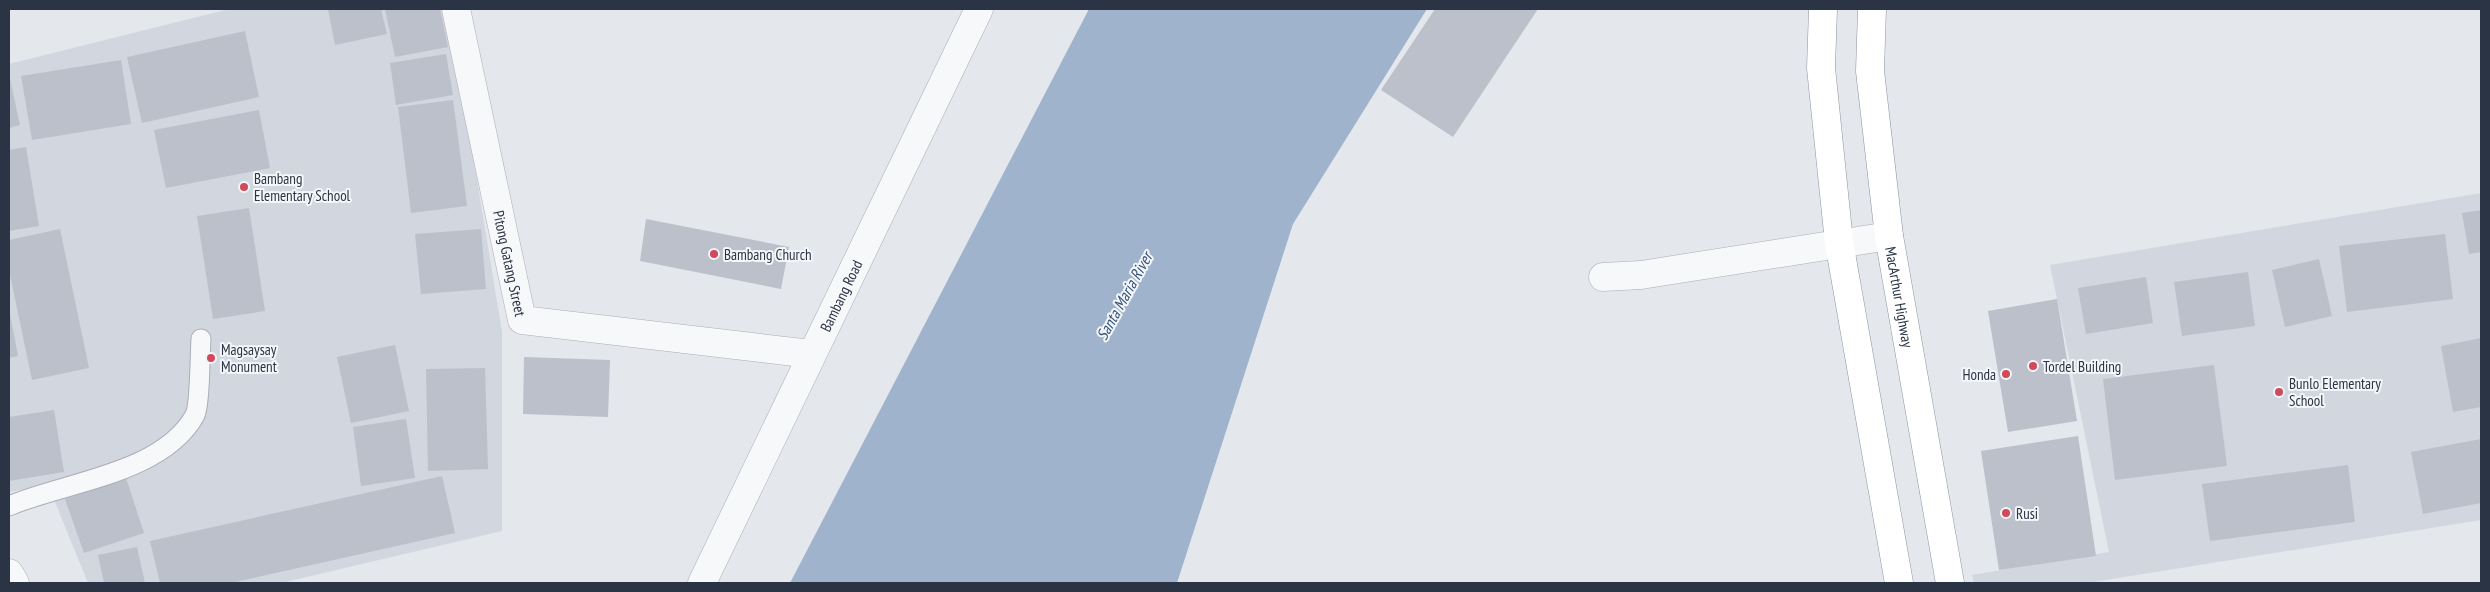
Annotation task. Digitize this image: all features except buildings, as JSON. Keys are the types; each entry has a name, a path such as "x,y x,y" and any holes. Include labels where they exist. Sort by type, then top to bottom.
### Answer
{"highway":[{"path":"1823,9 1821,68 1839,242 1899,583"},
{"name":"MacArthur Highway","path":"1872,9 1870,71 1890,236 1950,583"}],"street":[{"name":"Pitong Gatang Street","path":"456,9 522,320 811,354"},
{"name":"Bambang Road","path":"702,583 979,9"},
{"path":"1603,277 1641,276 1839,242 1890,236"},
{"path":"9,573 15,583"}],"lane":[{"path":"9,506 115,473 174,441 196,414 201,339"}],"shaded area":[{"name":"Bambang Elementary School","path":"229,9 449,9 502,332 502,531 281,583 88,583 48,485 9,492 9,64"},
{"name":"Bunlo Elementary School","path":"2481,193 2481,520 2087,583 1974,583 1972,575 2109,552 2050,265"}],"water":[{"name":"Santa Maria River","path":"1089,9 1427,9 1293,224 1177,583 790,583"}],"place":[{"name":"Bambang Elementary School","path":"244,187"},
{"name":"Bambang Church","path":"714,254"},
{"name":"Magsaysay Monument","path":"211,358"},
{"name":"Tordel Building","path":"2033,366"},
{"name":"Honda","path":"2006,374"},
{"name":"Bunlo Elementary School","path":"2279,392"},
{"name":"Rusi","path":"2006,513"}]}
